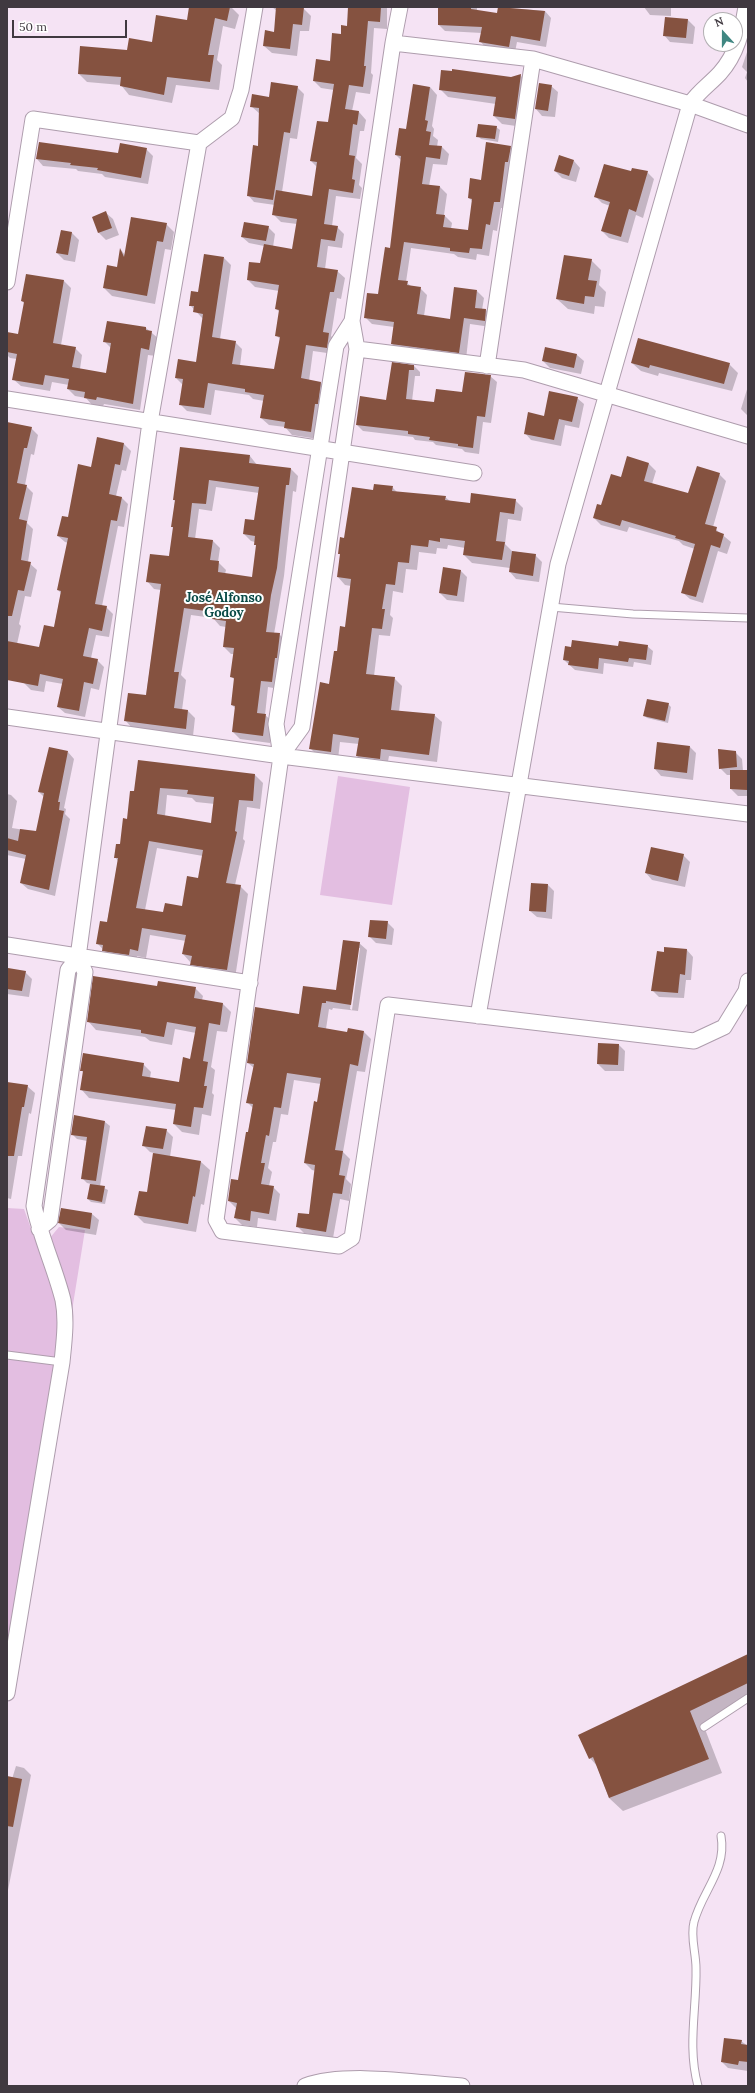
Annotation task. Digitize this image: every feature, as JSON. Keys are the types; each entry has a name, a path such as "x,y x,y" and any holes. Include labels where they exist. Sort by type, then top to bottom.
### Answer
{"street":[{"path":"7,1694 62,1362 65,1330 63,1301 39,1229 34,1206 68,970 78,957 150,422 199,143 232,118 241,90 255,7"},
{"path":"281,756 302,727 357,349 352,321 393,43 400,7"},
{"path":"478,1016 558,564 690,104 699,92 714,80 729,62 741,35 746,7"},
{"path":"393,43 534,59 690,104 748,125"},
{"path":"487,366 534,59"},
{"path":"7,282 33,119 199,143"},
{"path":"352,321 336,346 276,724 281,756 216,1220 222,1231 339,1246 352,1238 388,1005 694,1041 724,1027 746,991 748,981"},
{"path":"357,349 524,370 748,436"},
{"path":"7,399 319,450 474,473"},
{"path":"7,718 281,756 748,814"},
{"path":"7,945 250,982"},
{"path":"305,2086 316,2082 462,2086"}],"lane":[{"path":"551,607 633,614 748,618"},
{"path":"7,1355 62,1362"},
{"path":"704,1727 748,1698"},
{"path":"698,2086 692,2060 696,1968 694,1922 719,1867 722,1855 721,1836"}],"shaded area":[{"path":"338,776 410,787 392,905 320,895"},
{"path":"7,1208 24,1209 34,1237 49,1239 59,1227 85,1230 11,1689 7,1688"}],"building":[{"path":"189,7 230,7 227,21 215,18 208,55 214,55 210,82 167,77 164,95 120,86 121,77 78,74 80,46 127,50 129,38 152,42 156,15 187,20"},
{"path":"276,7 304,7 302,25 293,24 290,49 263,46 265,30 274,32"},
{"path":"348,7 381,7 380,22 368,21 364,66 366,66 363,87 349,85 345,109 359,111 357,125 353,124 349,155 355,156 352,179 355,180 353,193 329,189 324,224 338,226 335,241 321,239 317,267 338,270 334,292 330,292 323,332 329,333 327,348 306,345 301,378 321,382 318,404 315,404 311,432 284,428 285,422 260,418 264,395 245,392 245,389 208,383 204,408 179,405 183,379 175,378 178,359 196,362 203,314 193,312 194,306 189,306 191,291 198,292 204,254 224,257 212,337 236,341 232,364 274,369 280,337 275,336 279,310 275,309 279,285 247,280 249,262 260,263 264,244 292,249 297,219 272,215 276,190 312,196 317,162 310,161 317,121 328,122 334,84 313,81 316,59 330,61 332,33 341,34 341,25 347,26"},
{"path":"438,7 471,7 471,9 497,13 498,7 545,11 540,41 511,36 509,47 479,42 482,27 438,25"},
{"path":"665,17 688,19 686,38 663,36"},
{"path":"452,69 511,77 521,74 515,119 493,116 496,97 439,90 441,70 452,71"},
{"path":"271,82 298,86 290,133 284,132 273,200 247,196 253,145 258,146 259,108 250,107 252,94 269,97"},
{"path":"539,83 552,85 548,111 535,109"},
{"path":"413,84 430,87 425,120 428,121 426,131 431,132 429,145 442,146 440,159 426,157 422,184 440,186 436,214 445,215 443,227 468,230 472,199 468,198 470,178 481,180 486,142 511,146 508,162 505,162 500,202 494,202 490,225 486,224 482,249 470,248 469,253 450,251 450,248 404,242 398,280 408,281 407,285 421,287 417,314 450,319 454,287 477,290 475,308 486,309 485,321 464,318 459,353 391,344 394,322 364,318 367,293 378,294 385,247 390,248 401,156 395,155 399,128 406,129"},
{"path":"478,124 497,126 495,139 476,137"},
{"path":"39,142 118,153 120,143 147,148 141,178 97,170 98,168 70,165 71,163 36,159"},
{"path":"559,155 574,160 569,176 554,171"},
{"path":"604,164 631,171 632,168 648,171 636,212 629,209 621,237 601,231 610,202 594,197"},
{"path":"106,211 112,228 98,233 92,217"},
{"path":"131,217 167,223 163,242 157,241 147,296 103,288 107,265 117,267 120,248 124,257"},
{"path":"244,222 269,226 266,241 241,237"},
{"path":"61,230 72,232 68,255 56,253"},
{"path":"564,255 592,259 588,280 597,281 594,297 585,296 584,304 556,299"},
{"path":"26,274 64,280 53,343 76,347 72,367 106,373 111,343 103,342 107,321 146,327 146,330 152,331 149,350 141,348 133,404 97,397 96,400 84,398 85,392 67,389 69,379 45,375 43,385 12,380 17,354 7,352 7,332 18,334 24,302 21,301"},
{"path":"638,338 730,363 724,384 650,365 649,368 631,363"},
{"path":"545,347 577,354 574,368 542,361"},
{"path":"392,362 414,365 414,370 409,370 406,399 434,402 436,389 462,392 465,372 491,375 485,417 477,416 473,448 458,446 458,444 429,440 430,437 408,434 408,431 356,425 360,396 386,400"},
{"path":"549,391 578,397 572,422 559,419 554,440 524,434 528,412 544,416"},
{"path":"7,422 32,427 27,448 24,448 17,483 27,485 19,519 27,521 21,560 31,562 24,591 18,590 12,616 7,616"},
{"path":"97,437 124,443 120,465 115,464 109,494 122,497 117,521 111,520 95,604 107,606 102,631 89,628 83,656 98,659 93,684 84,682 79,711 57,707 63,679 40,674 38,686 7,680 7,641 39,647 44,625 54,627 61,591 57,590 68,538 57,536 62,516 68,517 78,464 91,467"},
{"path":"180,447 250,455 249,463 291,468 289,485 286,485 277,568 271,595 266,632 280,633 277,658 275,658 272,682 261,681 257,713 266,714 263,736 232,732 235,706 231,705 234,678 230,677 234,648 223,647 226,621 212,619 213,612 184,608 174,672 179,672 174,708 188,710 186,729 124,721 128,693 146,695 161,584 146,582 150,554 169,556 175,500 173,500","holes":["209,480 259,487 254,520 245,519 243,534 255,536 254,545 256,545 252,577 218,572 219,561 210,560 213,540 188,537 192,503 206,504"]},
{"path":"627,456 649,463 644,481 688,493 697,466 720,473 705,524 717,527 716,531 724,534 720,548 711,545 696,597 681,593 695,544 675,538 676,536 622,520 620,526 593,518 597,504 601,505 611,474 621,477"},
{"path":"374,484 393,486 392,491 446,496 445,500 470,503 471,493 516,499 514,514 500,512 496,541 505,542 502,560 463,555 465,541 440,538 440,542 429,540 428,547 411,545 409,563 398,562 395,585 386,584 382,609 385,609 382,629 372,628 366,674 395,677 391,710 435,714 429,755 381,749 380,759 356,756 359,738 333,734 331,752 309,749 320,682 329,684 334,651 337,651 340,626 345,627 351,579 337,577 340,554 338,554 340,537 344,538 352,487 373,490"},
{"path":"512,551 536,554 533,576 509,572"},
{"path":"443,567 461,570 457,596 439,593"},
{"path":"572,640 618,646 619,641 648,645 646,660 629,658 628,662 599,658 598,669 568,665 569,661 563,660 565,646 571,647"},
{"path":"647,699 669,703 665,721 643,716"},
{"path":"657,742 690,746 687,773 654,769"},
{"path":"49,747 68,751 58,802 60,802 59,810 64,811 49,890 20,883 26,855 7,850 7,838 18,841 20,829 36,831 44,793 38,792"},
{"path":"718,749 736,751 737,767 719,769"},
{"path":"138,760 255,774 253,801 239,800 235,831 237,832 226,883 241,885 227,970 190,965 192,956 182,954 186,935 142,928 138,951 130,949 129,955 102,951 103,945 96,944 100,921 107,922 118,858 114,858 116,844 120,844 123,818 127,819 130,791 134,791","holes":["160,788 188,790 187,794 214,797 211,823 157,814","149,841 203,850 198,878 187,876 182,906 165,903 163,912 136,908"]},
{"path":"730,770 747,770 747,790 730,789"},
{"path":"651,847 684,854 678,881 645,873"},
{"path":"531,883 548,884 546,912 529,911"},
{"path":"370,920 388,921 386,939 368,937"},
{"path":"343,940 360,942 351,1005 326,1001 326,1003 322,1003 318,1027 347,1032 348,1028 364,1031 358,1066 350,1064 335,1150 343,1151 339,1175 345,1176 342,1194 333,1193 326,1232 296,1227 298,1213 309,1214 315,1165 304,1163 314,1101 317,1102 321,1078 287,1073 281,1108 274,1107 269,1136 266,1135 261,1163 265,1163 261,1184 274,1186 269,1214 251,1211 250,1221 234,1218 237,1203 228,1201 231,1179 238,1180 246,1132 248,1132 253,1104 246,1103 254,1064 247,1063 255,1007 299,1014 303,986 336,990"},
{"path":"664,947 687,949 685,975 680,974 678,993 651,991 657,951 664,952"},
{"path":"8,968 26,971 22,991 7,989"},
{"path":"93,976 157,986 158,981 196,987 194,998 223,1003 220,1025 209,1023 203,1061 208,1062 204,1086 207,1086 203,1108 194,1107 191,1127 173,1124 176,1104 80,1090 83,1071 80,1071 83,1053 144,1063 142,1076 179,1082 183,1057 190,1059 196,1027 167,1022 164,1037 141,1033 141,1030 87,1022"},
{"path":"598,1043 619,1044 618,1065 597,1064"},
{"path":"7,1082 28,1085 24,1107 22,1107 14,1156 7,1156"},
{"path":"74,1115 105,1121 96,1181 81,1179 87,1137 71,1135"},
{"path":"146,1126 167,1129 163,1149 142,1146"},
{"path":"153,1153 201,1161 195,1197 193,1196 188,1224 134,1215 139,1191 147,1192"},
{"path":"90,1184 105,1186 102,1202 87,1199"},
{"path":"61,1208 92,1213 90,1229 58,1223"},
{"path":"748,1654 748,1683 690,1711 709,1759 609,1798 593,1757 589,1759 578,1735"},
{"path":"7,1776 22,1779 13,1827 7,1826"},
{"path":"724,2038 742,2040 741,2044 748,2045 748,2062 739,2061 738,2065 721,2062"}],"district":[{"name":"José Alfonso Godoy","path":"224,606"}]}
